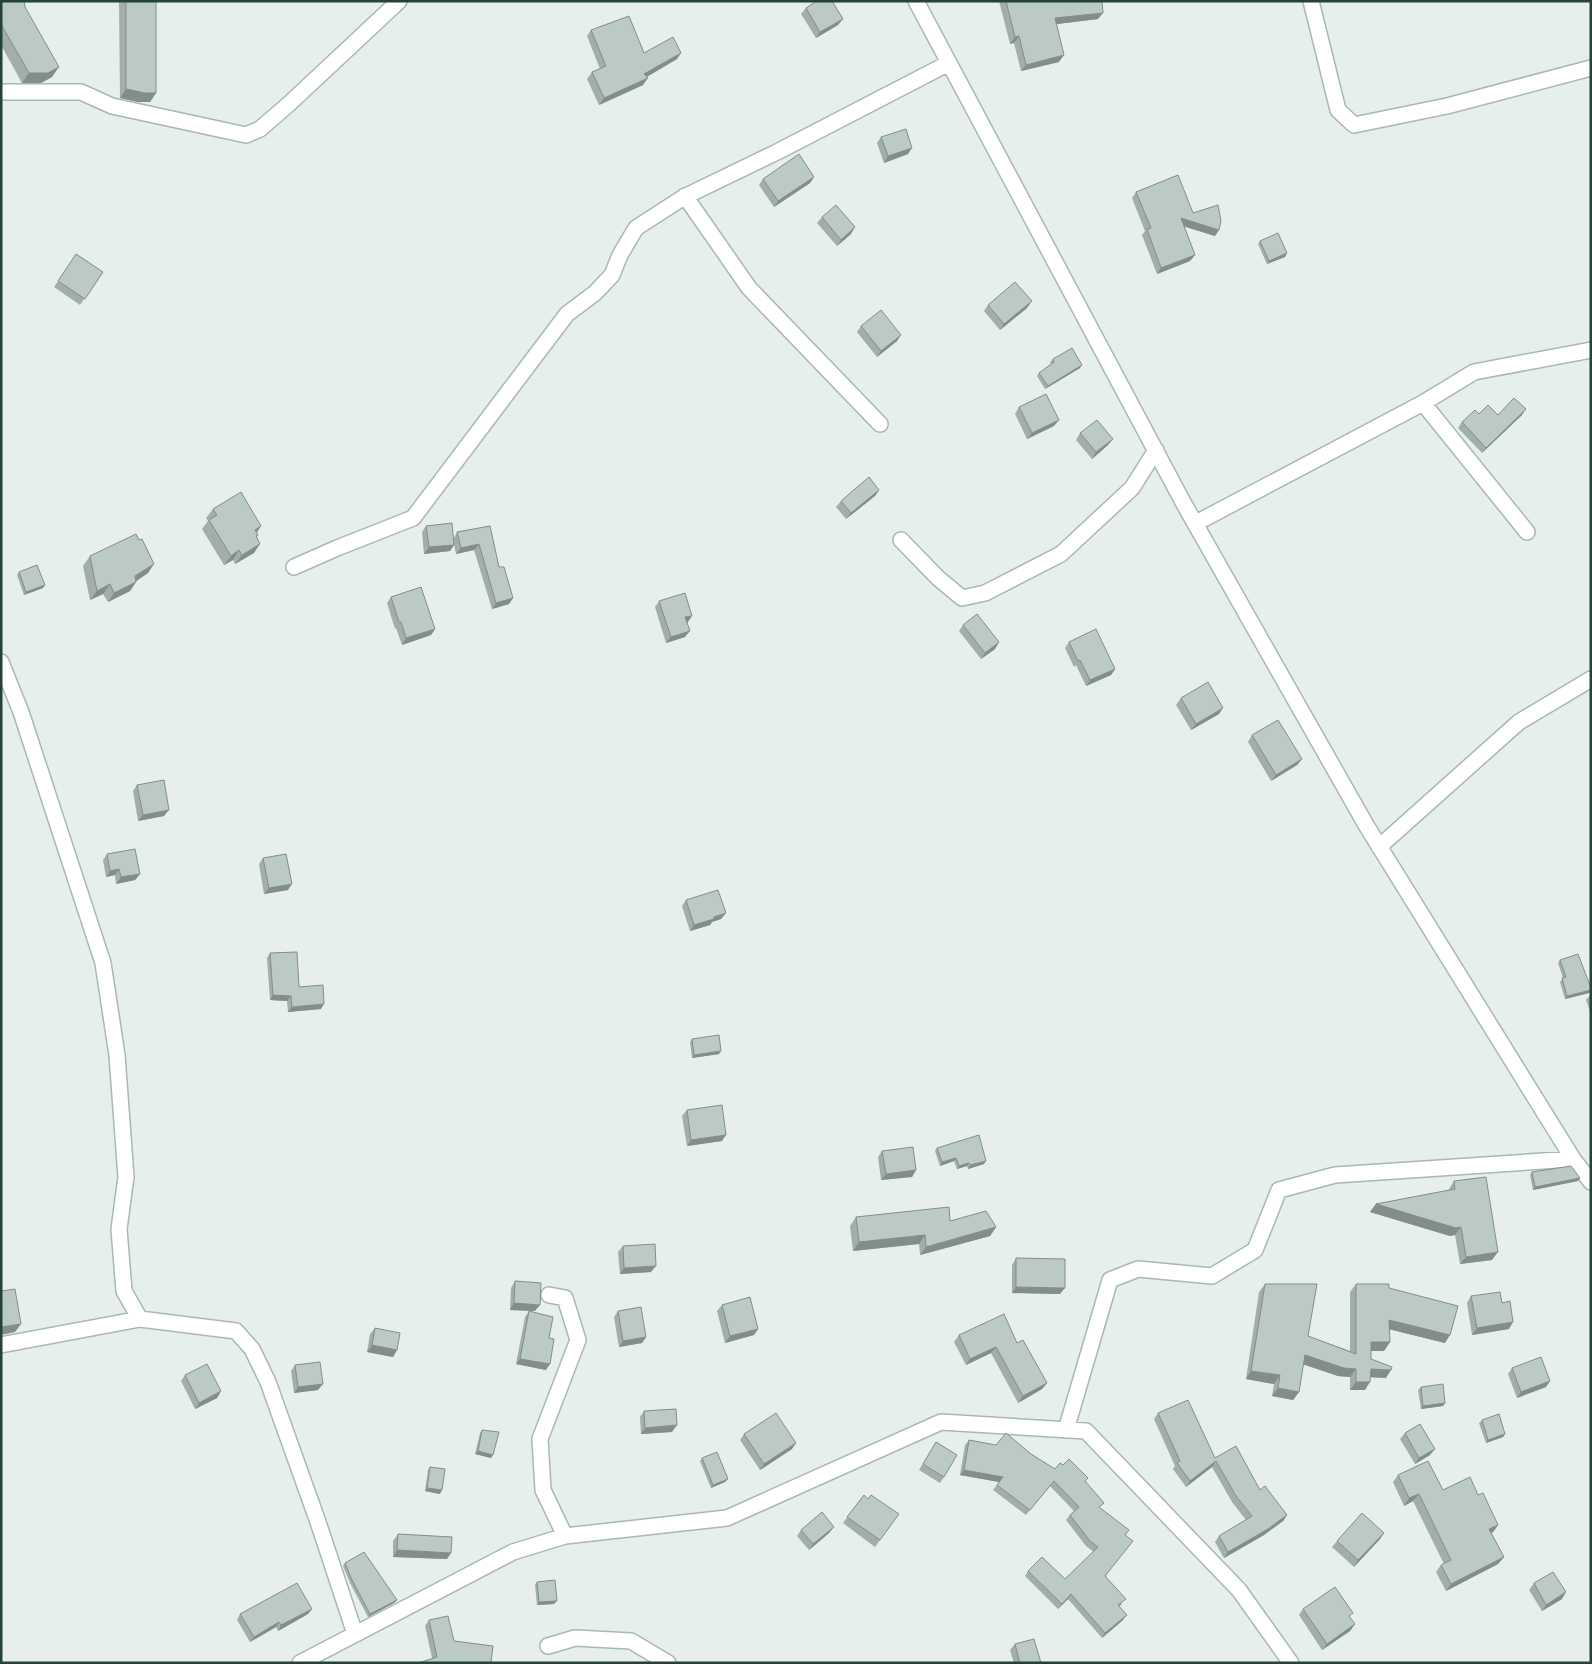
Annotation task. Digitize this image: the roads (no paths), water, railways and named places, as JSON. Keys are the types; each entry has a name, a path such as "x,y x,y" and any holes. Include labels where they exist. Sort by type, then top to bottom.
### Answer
{"street":[{"path":"1,92 81,92 112,106 246,135 260,129 290,103 399,1"},
{"path":"916,1 1196,524 1379,847 1572,1159 1591,1182"},
{"path":"1311,1 1338,110 1354,125 1446,106 1591,68"},
{"path":"294,567 413,518 567,314 595,294 612,275 620,255 636,228 685,196 780,151 949,63"},
{"path":"685,196 749,288 880,424"},
{"path":"1196,524 1423,403 1474,372 1591,350"},
{"path":"1423,403 1526,532"},
{"path":"901,540 938,578 962,598 985,593 1061,554 1132,488 1156,450"},
{"path":"1,662 21,712 103,963 117,1055 126,1177 119,1229 124,1291 140,1319"},
{"path":"1379,847 1519,722 1591,679"},
{"path":"1066,1430 1110,1280 1138,1269 1212,1276 1255,1250 1280,1190 1335,1175 1572,1159"},
{"path":"550,1295 564,1298 578,1340 540,1439 543,1490 565,1536"},
{"path":"1,1345 140,1319 236,1331 252,1348 268,1382 318,1522 355,1634"},
{"path":"300,1663 513,1552 565,1536 727,1518 941,1422 1086,1431 1239,1590 1291,1663"},
{"path":"548,1646 575,1638 631,1641 668,1663"}]}
